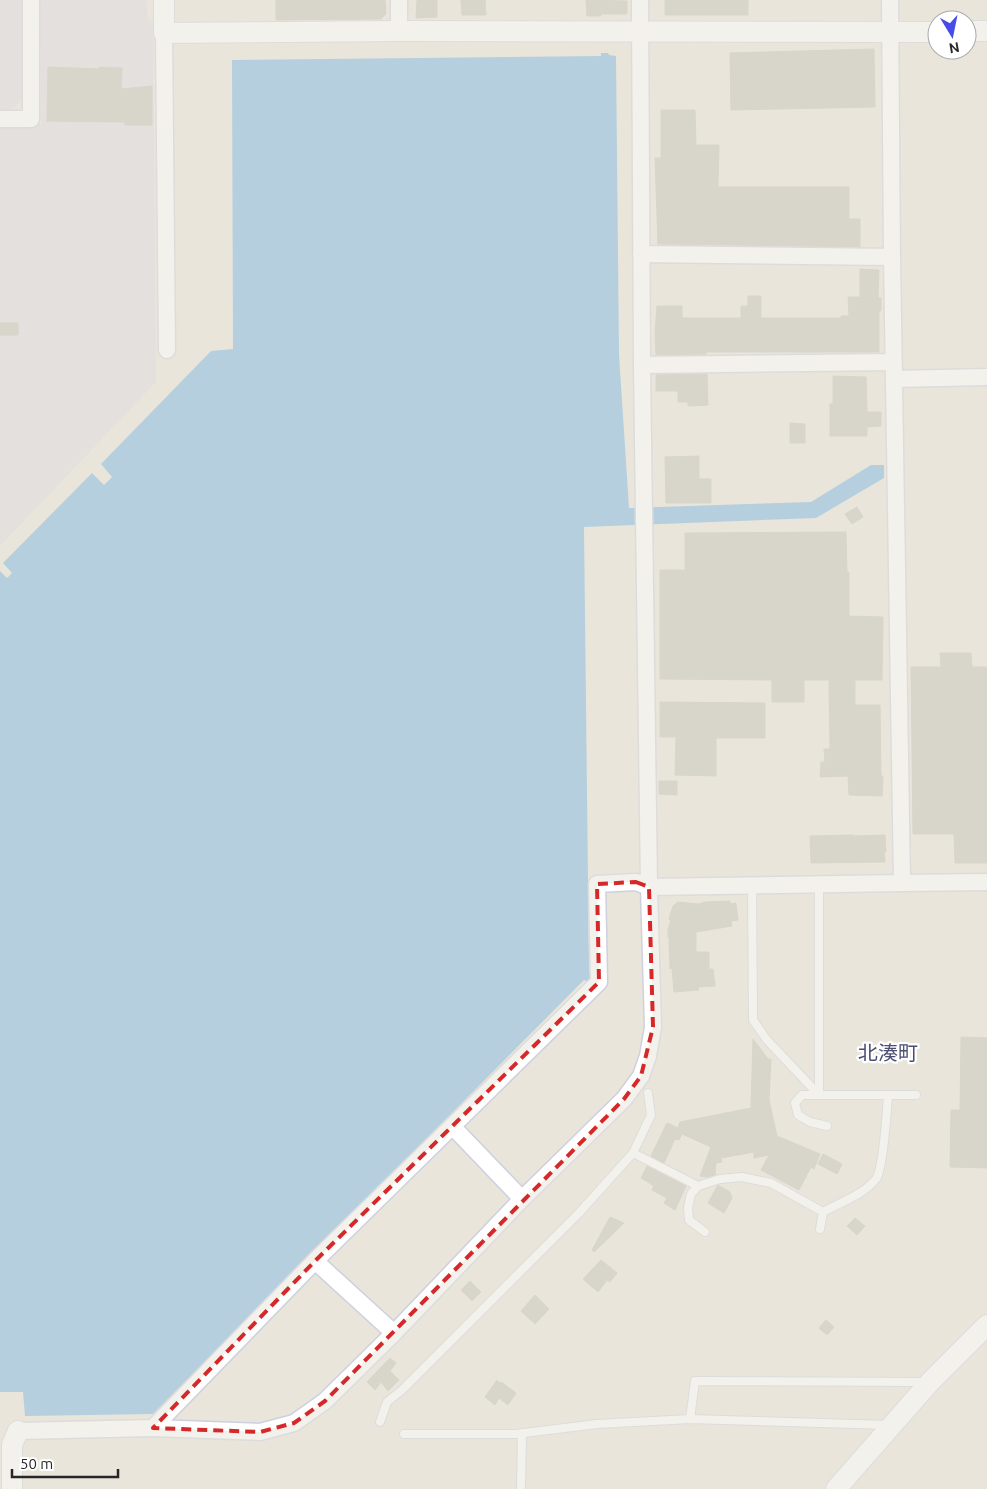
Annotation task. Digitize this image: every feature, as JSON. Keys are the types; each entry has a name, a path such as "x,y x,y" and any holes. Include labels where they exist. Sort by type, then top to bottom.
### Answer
{"street":[{"path":"0,119 31,119 31,0"},
{"path":"164,0 167,350"},
{"path":"399,0 399,31"},
{"path":"12,1489 10,1440 153,1428 260,1432 294,1423 325,1401 394,1333 522,1199 624,1099 641,1076 648,1056 653,1027 649,887 642,365 640,0"},
{"path":"890,0 893,362 902,882"},
{"path":"164,33 399,31 927,32"},
{"path":"641,254 892,257"},
{"path":"642,365 893,362"},
{"path":"894,379 987,377"},
{"path":"153,1428 315,1261 599,982 597,884 636,882 649,887 987,882"},
{"path":"453,1126 522,1199"},
{"path":"315,1261 394,1333"},
{"path":"836,1489 930,1382 987,1325"}],"lane":[{"path":"819,884 819,1095"},
{"path":"752,885 753,1020 767,1040 819,1095"},
{"path":"380,1422 387,1402 402,1390 580,1213 633,1153 651,1114 648,1093"},
{"path":"827,1126 810,1122 798,1115 795,1103 802,1095 916,1095"},
{"path":"823,1212 863,1191 877,1177 882,1154 888,1095"},
{"path":"633,1153 698,1186"},
{"path":"705,1232 689,1220 688,1208 691,1194 698,1186 720,1179 742,1176 771,1183 823,1212"},
{"path":"820,1229 823,1212"},
{"path":"690,1419 696,1381 930,1382"},
{"path":"404,1434 522,1433 597,1424 690,1419 893,1425"},
{"path":"521,1489 522,1433"}],"highlighted area":[{"path":"636,882 649,887 653,1027 641,1076 624,1099 325,1401 294,1423 260,1432 153,1428 315,1261 599,982 597,884"}],"shaded area":[{"path":"0,0 22,0 23,100 11,109 0,110"},
{"path":"40,0 147,0 148,20 153,21 156,382 0,546 0,125 41,124"}],"water":[{"path":"601,53 616,56 619,355 629,508 811,502 871,465 884,465 884,478 816,518 584,527 589,970 595,974 588,982 584,980 153,1414 25,1416 23,1392 0,1392 0,571 7,578 12,573 3,563 92,473 104,485 112,477 101,464 211,351 233,349 232,60 601,56"}],"building":[{"path":"276,0 385,0 386,14 381,19 276,20"},
{"path":"417,0 437,0 437,17 416,18"},
{"path":"461,0 485,0 486,15 462,15"},
{"path":"586,0 627,1 627,14 587,16"},
{"path":"665,0 748,0 748,15 665,15"},
{"path":"874,49 875,107 731,110 730,53"},
{"path":"48,67 122,68 121,89 152,86 152,125 125,125 125,122 47,121"},
{"path":"661,110 695,110 696,145 719,145 718,187 849,187 849,219 860,219 860,247 658,244 655,158 661,158"},
{"path":"860,269 879,270 878,298 881,298 881,311 879,311 879,352 706,352 706,354 656,355 657,306 682,306 682,318 741,318 741,306 748,306 748,296 761,296 761,318 841,318 841,316 849,316 848,297 860,297"},
{"path":"0,323 18,323 18,335 0,335"},
{"path":"707,374 708,405 688,406 688,402 678,402 678,391 656,391 656,375"},
{"path":"833,376 866,377 867,412 881,412 881,426 867,427 867,436 830,436 830,404 833,404"},
{"path":"790,423 805,424 805,443 790,443"},
{"path":"699,456 699,479 711,479 711,503 666,503 665,457"},
{"path":"857,507 863,517 852,524 845,514"},
{"path":"846,532 847,572 849,572 849,616 883,617 882,680 855,680 855,705 880,705 882,796 849,795 848,776 820,777 821,762 825,762 824,749 830,749 829,680 804,680 804,702 772,702 772,680 660,679 660,570 685,570 685,533"},
{"path":"940,653 971,653 972,667 987,667 987,863 955,863 954,834 913,834 911,667 941,667"},
{"path":"660,702 765,703 765,738 716,738 716,776 675,775 676,737 660,737"},
{"path":"659,781 677,781 677,795 659,794"},
{"path":"885,835 885,862 811,863 810,836"},
{"path":"730,901 730,904 736,903 738,920 731,921 732,926 696,932 696,952 709,952 709,969 713,969 715,986 698,987 699,990 674,992 668,937 671,920 669,919 673,906 678,902 699,904"},
{"path":"961,1037 987,1038 987,1168 950,1167 951,1110 960,1110"},
{"path":"753,1039 768,1059 771,1059 769,1100 777,1136 820,1154 814,1169 811,1167 799,1190 761,1170 769,1155 754,1158 754,1152 721,1158 722,1162 716,1163 715,1175 700,1176 711,1147 682,1134 679,1140 675,1139 664,1163 651,1156 667,1123 678,1128 680,1122 751,1108"},
{"path":"823,1154 842,1164 837,1174 818,1164"},
{"path":"647,1166 686,1186 675,1210 664,1203 667,1198 652,1190 654,1186 641,1178"},
{"path":"718,1185 730,1192 732,1198 724,1213 708,1203"},
{"path":"610,1217 624,1223 594,1252 592,1250"},
{"path":"855,1218 865,1226 857,1235 847,1226"},
{"path":"601,1260 617,1273 610,1282 607,1280 598,1292 583,1279"},
{"path":"470,1281 481,1292 472,1301 461,1290"},
{"path":"535,1295 549,1309 535,1324 521,1311"},
{"path":"826,1320 834,1327 827,1335 819,1328"},
{"path":"390,1358 396,1363 390,1371 399,1380 388,1391 381,1382 375,1390 367,1382"},
{"path":"497,1380 516,1393 508,1405 499,1398 495,1405 485,1397"}],"district":[{"name":"北湊町","path":"888,1052"}]}
